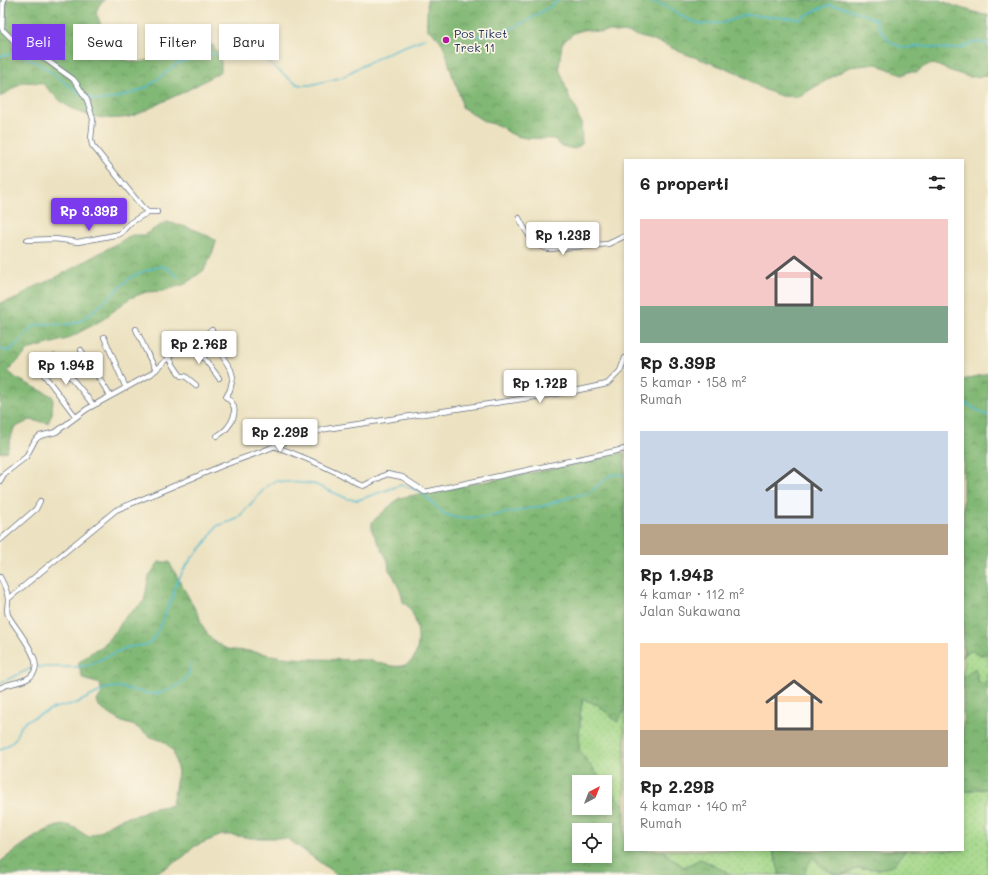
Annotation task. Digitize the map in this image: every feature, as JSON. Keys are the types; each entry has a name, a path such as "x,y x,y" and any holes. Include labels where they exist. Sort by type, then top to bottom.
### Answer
{"street":[{"path":"4,0 2,30 14,41 45,59 73,79 87,100 93,119 91,139 92,145 125,187 148,212"},
{"path":"27,240 55,239 78,242 120,234 130,223 148,212 157,212"},
{"path":"519,218 529,236 541,248 549,249 608,244 624,236"},
{"path":"136,329 156,370"},
{"path":"0,481 4,474 26,458 38,437 43,434 56,432 94,405 139,382 156,370 169,357 212,330 215,344 231,370 233,377 230,390 226,397 234,406 234,417 229,426 217,436"},
{"path":"104,337 126,388"},
{"path":"192,342 219,378"},
{"path":"81,350 110,396"},
{"path":"54,356 70,378 94,405"},
{"path":"169,357 181,376 185,376 196,385"},
{"path":"8,599 116,510 224,464 286,441 326,429 574,391 607,384 620,371 624,361"},
{"path":"38,367 78,416"},
{"path":"274,446 339,473 354,483 363,486 387,474 402,477 425,492 624,448"},
{"path":"0,540 36,509 40,501"},
{"path":"0,577 6,588 8,599 7,613 32,654 36,665 28,680 4,685 0,688"}],"green space":[{"path":"0,0 105,0 99,5 96,13 101,24 73,24 73,60 127,60 138,62 149,60 211,60 211,45 213,45 221,62 221,71 207,80 129,117 101,118 81,113 70,108 42,83 23,82 0,97"},
{"path":"427,0 941,0 954,6 988,15 988,76 969,77 934,64 925,66 917,72 908,72 902,75 877,64 849,67 798,97 781,96 763,89 736,72 680,52 664,44 624,32 615,33 610,31 601,32 582,30 574,33 562,43 559,67 570,100 576,108 578,117 581,121 582,144 574,149 561,146 554,139 526,138 516,136 502,127 485,122 462,107 460,96 443,45 434,34 427,29"},
{"path":"166,222 198,231 216,241 214,249 204,270 185,284 163,291 146,292 130,298 102,320 67,339 30,349 8,371 16,378 52,396 52,414 48,423 30,420 14,428 7,451 0,453 0,303 19,298 30,289 55,278 132,235 144,235"},
{"path":"988,373 988,654 981,655 973,651 965,653 964,655 964,380"},
{"path":"624,452 624,711 617,722 598,705 583,699 580,714 579,750 598,775 572,775 572,815 612,815 612,792 624,805 624,851 664,851 668,856 684,867 701,859 732,875 337,875 288,839 251,838 222,835 195,846 183,857 162,870 142,875 0,875 0,862 34,837 54,827 63,825 71,826 87,836 99,832 121,819 138,815 151,809 172,805 178,772 173,751 163,741 151,737 135,726 122,722 100,708 97,701 102,693 100,684 83,679 78,663 96,649 98,650 101,648 119,627 123,619 144,601 149,576 159,562 169,562 199,616 205,630 212,639 227,649 282,657 369,660 390,666 405,665 412,661 418,644 416,624 409,607 403,602 394,577 389,570 388,561 372,531 372,522 399,498 577,464"},
{"path":"973,651 981,655 988,654 986,683 979,683 964,676 964,653"},
{"path":"975,668 979,683 986,682 988,671 988,789 964,792 964,677"},
{"path":"583,699 598,705 617,722 624,711 624,805 612,792 612,775 598,775 579,750 580,714"},
{"path":"988,789 988,875 842,875 859,868 879,869 905,851 964,851 964,792"},
{"path":"664,851 773,851 780,875 732,875 701,859 684,867 668,856"},
{"path":"773,851 905,851 893,866 879,869 859,868 838,875 824,869 813,857 807,866 804,875 780,875"},
{"path":"813,857 824,869 838,875 804,875 807,866"}],"waterway":[{"path":"458,32 480,36 490,35 511,29 559,0"},
{"path":"642,0 666,6 687,19 701,24 723,23 746,15 800,19 829,5 844,7 877,21 878,27 890,42 903,48 921,46 947,49 960,48 978,42 988,44"},
{"path":"87,97 102,100 116,98 136,92 149,86 176,64 194,58 231,51 245,52 267,61 292,81 300,85 310,85 343,77 392,51 426,38"},
{"path":"0,56 11,55 23,57 33,61 44,67 82,95"},
{"path":"0,349 7,351 12,349 34,326 39,324 62,325 80,321 93,312 129,279 140,273 161,266 170,270 178,277"},
{"path":"964,403 988,416"},
{"path":"36,667 77,667 89,665 128,647 146,645 152,641 163,621 175,587 184,569 192,558 203,546 217,526 237,519 267,486 275,481 314,484 348,499 358,500 401,485 420,491 443,513 456,518 485,517 543,506 577,495 588,494 608,477 614,474 624,475"},
{"path":"0,750 15,739 19,729 26,721 54,708 77,703 107,688 120,687 150,694 160,693 175,687 183,681 189,673 191,663"},
{"path":"0,683 30,669"}],"place":[{"name":"Pos Tiket Trek 11","path":"446,40"}]}
